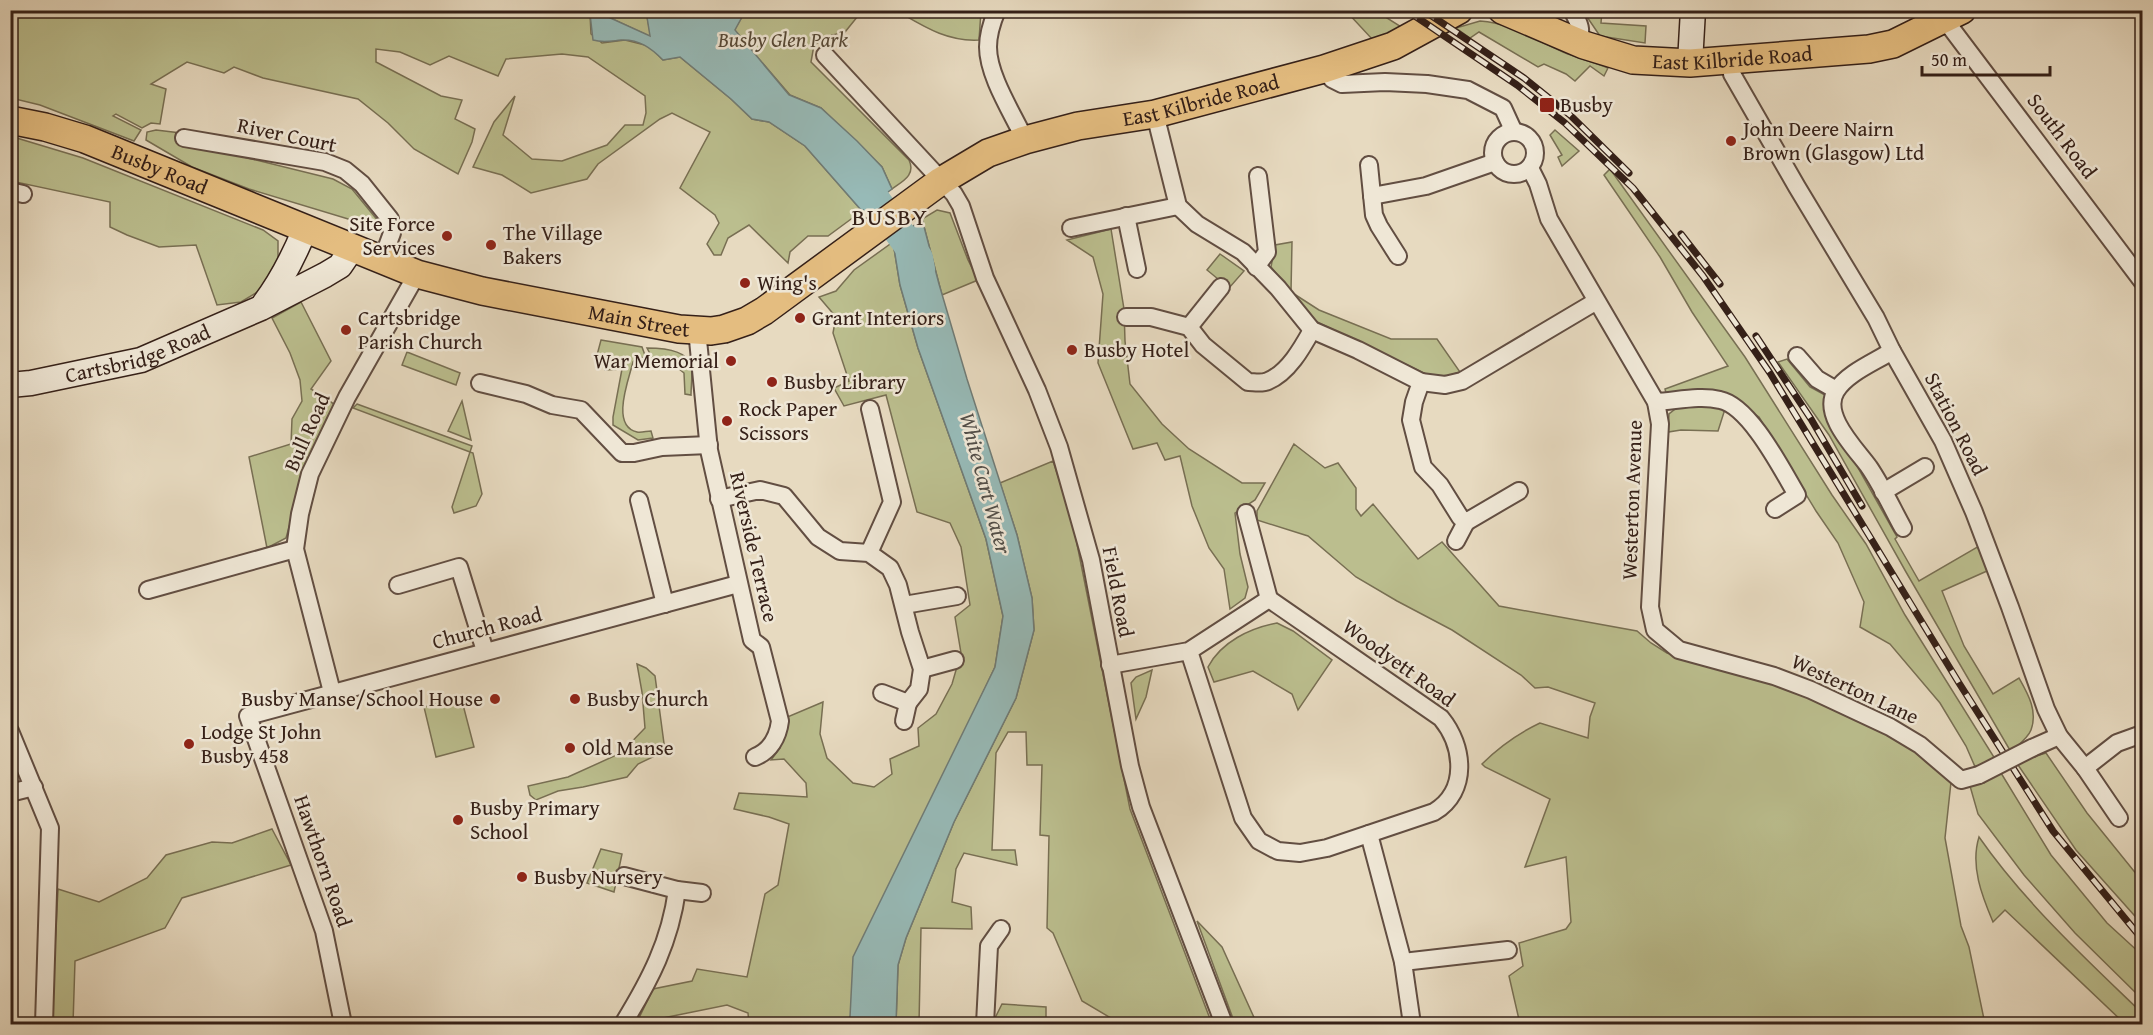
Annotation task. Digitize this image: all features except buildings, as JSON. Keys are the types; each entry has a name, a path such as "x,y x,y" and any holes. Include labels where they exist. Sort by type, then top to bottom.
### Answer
{"main road":[{"name":"East Kilbride Road","path":"940,181 988,153 1025,140 1077,126 1155,114 1324,69 1393,46 1459,10"},
{"name":"East Kilbride Road","path":"1502,10 1578,43 1633,60 1690,63 1869,50 1893,44 1954,15"},
{"name":"Busby Road","path":"10,120 45,127 85,139 305,229"},
{"name":"Main Street","path":"305,229 417,274 509,298 656,326 711,331 747,321 764,311 940,181"}],"street":[{"path":"997,10 990,27 988,49 997,82 1025,140"},
{"path":"1572,10 1581,25 1582,33 1578,43"},
{"path":"1690,63 1693,10"},
{"name":"South Road","path":"1954,15 2142,281"},
{"name":"Field Road","path":"825,55 954,194 961,206 985,278 1037,390 1059,447 1090,560 1141,807 1224,1024"},
{"name":"Station Road","path":"1731,60 1732,74 1876,318 1943,441 1969,501 2046,709 2059,736 2085,768 2119,818"},
{"path":"1324,69 1332,79 1342,84 1386,82 1427,84 1468,90 1503,108 1514,132"},
{"path":"1155,114 1178,206 1197,224 1243,252 1278,288 1312,330 1421,382 1445,385 1462,381 1595,302"},
{"path":"1514,132 1529,138 1534,145 1536,153 1534,161 1530,168 1518,174 1511,174 1499,168 1495,162 1494,149 1501,137 1514,132"},
{"name":"River Court","path":"184,138 325,162 345,170 362,184 390,219 392,233 382,260"},
{"path":"1372,196 1426,186 1495,162"},
{"path":"1369,165 1374,215 1398,256"},
{"name":"Westerton Avenue","path":"1530,168 1538,184 1549,219 1595,302 1656,402 1660,424 1650,607 1655,630"},
{"path":"1256,267 1267,252 1258,176"},
{"path":"1071,228 1178,206"},
{"path":"1126,216 1137,269"},
{"name":"Cartsbridge Road","path":"261,308 279,284 305,229"},
{"name":"Cartsbridge Road","path":"10,385 31,383 141,360 261,308 340,266 352,246"},
{"name":"Bull Road","path":"332,692 295,549 300,514 310,474 347,397 417,274"},
{"path":"1189,327 1221,287"},
{"path":"1126,317 1151,317 1189,327 1203,345 1248,382 1269,381 1287,367 1312,330"},
{"name":"Riverside Terrace","path":"697,330 709,445 719,499 752,640 761,647 780,721 778,732 765,753 755,757"},
{"path":"1892,351 1851,376 1836,390 1832,402 1839,427 1870,468 1902,528"},
{"path":"1797,356 1817,380 1836,390"},
{"path":"1421,382 1411,420 1422,468 1440,485 1466,522"},
{"path":"480,383 526,394 552,405 581,410 622,453 662,447 709,445"},
{"path":"1656,402 1710,399 1723,400 1735,407 1764,438 1797,495 1775,509"},
{"path":"869,553 892,502 870,409"},
{"path":"1883,492 1925,467"},
{"path":"719,499 759,490 784,496 818,537 840,551 869,553 890,568 898,585 922,669 919,689 908,703 904,721"},
{"path":"1456,541 1466,522 1519,491"},
{"path":"639,500 665,604"},
{"path":"1110,664 1189,651 1269,599 1246,513"},
{"path":"148,590 295,549"},
{"path":"398,585 459,567 485,651"},
{"name":"Church Road","path":"248,716 738,584"},
{"path":"904,605 957,596"},
{"name":"Woodyett Road","path":"1189,651 1243,818 1259,842 1278,851 1300,854 1328,848 1434,812 1445,805 1453,794 1459,766 1457,744 1452,730 1425,706 1269,599"},
{"name":"Westerton Lane","path":"1655,630 1679,650 1774,676 1812,690 1890,727 1920,745 1962,780 1979,775 2059,736"},
{"path":"922,669 955,660"},
{"path":"882,693 908,703"},
{"name":"Hawthorn Road","path":"248,716 324,932 343,1024"},
{"path":"10,731 50,828 44,1024"},
{"path":"2085,768 2117,743 2142,734"},
{"path":"10,793 34,787"},
{"path":"1369,834 1403,962 1412,1024"},
{"path":"624,876 677,890 702,893"},
{"path":"623,1024 657,964 674,913 677,890"},
{"path":"985,1024 989,945 1001,928"},
{"path":"1403,962 1508,950"}],"green space":[{"path":"11,11 646,11 651,37 606,16 590,14 591,34 602,43 625,40 649,46 663,60 680,57 752,119 769,122 805,146 862,211 828,236 808,236 790,252 788,263 749,225 728,238 721,255 714,255 707,244 719,223 715,215 680,188 710,132 672,113 660,119 598,164 587,179 531,193 502,175 473,167 494,122 515,96 503,135 532,159 562,161 607,145 625,125 643,125 646,113 645,96 588,57 562,54 506,59 498,76 449,56 430,65 400,52 376,49 376,62 441,96 462,100 455,119 475,129 458,174 414,149 388,123 358,99 263,78 234,67 224,73 187,62 151,84 166,89 160,124 151,123 142,128 116,114 113,116 141,130 134,141 40,105 11,98"},
{"name":"Busby Glen Park","path":"739,11 862,11 845,32 829,36 814,45 811,62 909,160 910,174 892,189 882,167 821,108 790,95 734,30 742,17"},
{"name":"Busby Glen Park","path":"897,11 981,11 979,40 946,36"},
{"path":"1346,11 1376,11 1403,28 1372,39"},
{"path":"1583,11 1602,11 1601,23 1646,26 1645,43 1600,36"},
{"path":"1480,21 1513,29 1563,52 1608,68 1604,76 1590,66 1575,81 1566,74 1544,64 1538,67 1479,32 1470,38 1456,28"},
{"path":"156,130 181,133 199,146 333,179 352,189 379,222 378,228 249,189 192,167 146,140 147,132"},
{"path":"1555,130 1579,151 1562,166 1558,157 1562,155 1550,135"},
{"path":"10,136 83,158 263,230 278,241 278,259 264,288 241,302 217,305 196,245 159,247 110,227 110,202 11,181"},
{"path":"1610,169 1745,357 1832,495 1866,544 1905,615 1997,762 1976,769 1966,746 1940,703 1890,644 1860,627 1864,602 1838,543 1759,417 1735,401 1667,397 1665,389 1728,366 1692,312 1660,257 1604,175"},
{"path":"937,210 950,213 978,280 942,295 922,219"},
{"path":"1111,229 1124,309 1130,384 1162,424 1189,449 1242,483 1265,483 1255,500 1235,513 1240,554 1248,587 1245,598 1230,609 1224,569 1209,548 1192,506 1180,456 1165,460 1157,443 1133,449 1098,363 1103,294 1093,257 1067,240"},
{"path":"893,242 900,285 918,348 986,539 1003,616 995,667 955,752 850,1017 854,1024 749,1024 748,1013 727,1005 663,1018 638,1020 653,989 692,981 697,969 747,977 765,894 778,885 789,824 734,809 739,793 807,797 806,783 784,759 771,760 780,748 785,718 823,702 820,734 827,758 853,783 874,787 892,774 890,759 919,746 918,728 936,714 952,684 961,653 955,617 970,605 961,547 950,523 917,512 886,395 844,406 834,388 849,381 833,333 836,317 819,297 836,291 854,270"},
{"path":"1292,242 1291,292 1319,310 1391,339 1437,339 1460,372 1444,377 1432,377 1319,323 1308,315 1271,267 1275,245"},
{"path":"1220,254 1244,271 1229,288 1207,270"},
{"path":"301,302 331,361 311,389 337,406 304,474 286,538 267,548 249,457 291,444 292,419 302,401 300,380 290,353 272,318"},
{"path":"601,340 642,347 646,358 638,357 633,362 623,401 624,421 629,428 639,432 651,431 653,438 638,440 613,425 622,369 605,370 603,358 597,355"},
{"path":"647,348 672,350 688,360 692,368 691,395 685,394 684,373 668,360 653,359"},
{"path":"407,352 460,373 456,385 402,365"},
{"path":"1787,359 1810,387 1825,395 1825,409 1919,581 1979,546 1987,571 1942,591 1964,646 1993,694 2019,678 2029,696 2033,709 2031,730 2011,752 1829,435 1778,362"},
{"path":"462,401 471,440 448,431"},
{"path":"357,404 472,446 470,452 353,408"},
{"path":"1711,405 1725,409 1718,431 1668,432 1669,414 1679,406"},
{"path":"1294,444 1325,468 1338,463 1356,488 1356,509 1361,516 1373,504 1418,559 1442,542 1499,606 1637,631 1667,653 1791,689 1902,741 1951,782 1945,838 1961,926 1969,947 1985,1024 1520,1024 1509,976 1523,966 1519,943 1566,929 1571,922 1566,857 1525,867 1550,799 1482,764 1524,731 1540,723 1588,738 1590,717 1595,703 1548,687 1535,688 1521,675 1452,630 1356,577 1308,536 1257,520 1257,511"},
{"path":"470,452 473,453 482,494 476,506 454,513 452,507"},
{"path":"1053,461 1072,519 1130,809 1212,1024 1121,1024 1082,1001 1053,933 1047,928 1049,836 1040,835 1042,765 1027,765 1026,732 1008,732 996,753 992,850 1015,850 1017,865 964,853 956,869 952,902 971,907 972,929 921,928 919,1024 896,1024 898,965 906,938 954,822 1016,698 1034,630 1032,598 1017,535 1000,483"},
{"path":"1277,623 1293,631 1332,660 1298,710 1292,694 1253,671 1214,682 1208,667 1228,643 1257,628"},
{"path":"637,664 655,676 665,751 638,764 627,777 558,791 536,800 530,795 528,786 568,777 621,753 645,728"},
{"path":"1152,670 1146,697 1136,719 1131,683 1136,677"},
{"path":"461,697 474,747 436,757 424,707"},
{"path":"2046,753 2087,813 2142,881 2142,924 2076,850 2016,762"},
{"path":"2001,773 2051,855 2107,923 2142,955 2142,999 2075,933 2024,875 1978,814 1970,786"},
{"path":"272,829 291,865 182,898 165,928 75,961 73,1024 51,1024 58,889 99,902 147,878 166,855 212,842 232,843"},
{"path":"1979,837 2036,907 2142,1013 2142,1024 2125,1024 2005,910 1993,922 1981,891 1977,870"},
{"path":"601,849 622,854 614,892 587,883"},
{"path":"1197,921 1222,947 1257,1024 1235,1024"},
{"path":"1002,1004 1046,1007 1046,1019 1030,1024 992,1024"}],"water":[{"path":"646,11 739,11 742,17 735,30 789,95 821,108 882,167 892,189 862,211 805,146 769,122 752,119 680,57 663,60 649,48 633,41 593,40 590,14 606,16 650,36"},
{"path":"922,219 967,379 1017,535 1032,598 1034,630 1016,698 954,822 906,938 898,965 896,1024 854,1024 850,1017 853,957 995,667 1003,616 986,539 918,348 900,285 893,242"}],"waterway":[{"name":"White Cart Water","path":"852,168 918,258 920,269"}],"railway":[{"path":"1406,10 1517,85 1565,123 1633,188 1703,276 1770,373 1959,683 2053,831 2142,939"},
{"path":"1423,10 1524,78 1570,115 1629,173"},
{"path":"1681,234 1720,284"},
{"path":"1756,336 1811,419 1862,506"}],"place":[{"name":"Busby","path":"1547,105"},
{"name":"John Deere Nairn Brown (Glasgow) Ltd","path":"1731,141"},
{"name":"Site Force Services","path":"447,236"},
{"name":"The Village Bakers","path":"491,245"},
{"name":"Wing's","path":"745,283"},
{"name":"Grant Interiors","path":"800,318"},
{"name":"Cartsbridge Parish Church","path":"346,330"},
{"name":"Busby Hotel","path":"1072,350"},
{"name":"War Memorial","path":"731,361"},
{"name":"Busby Library","path":"772,382"},
{"name":"Rock Paper Scissors","path":"727,421"},
{"name":"Busby Manse/School House","path":"495,699"},
{"name":"Busby Church","path":"575,699"},
{"name":"Lodge St John Busby 458","path":"189,744"},
{"name":"Old Manse","path":"570,748"},
{"name":"Busby Primary School","path":"458,820"},
{"name":"Busby Nursery","path":"522,877"}],"district":[{"name":"BUSBY","path":"890,217"}]}
